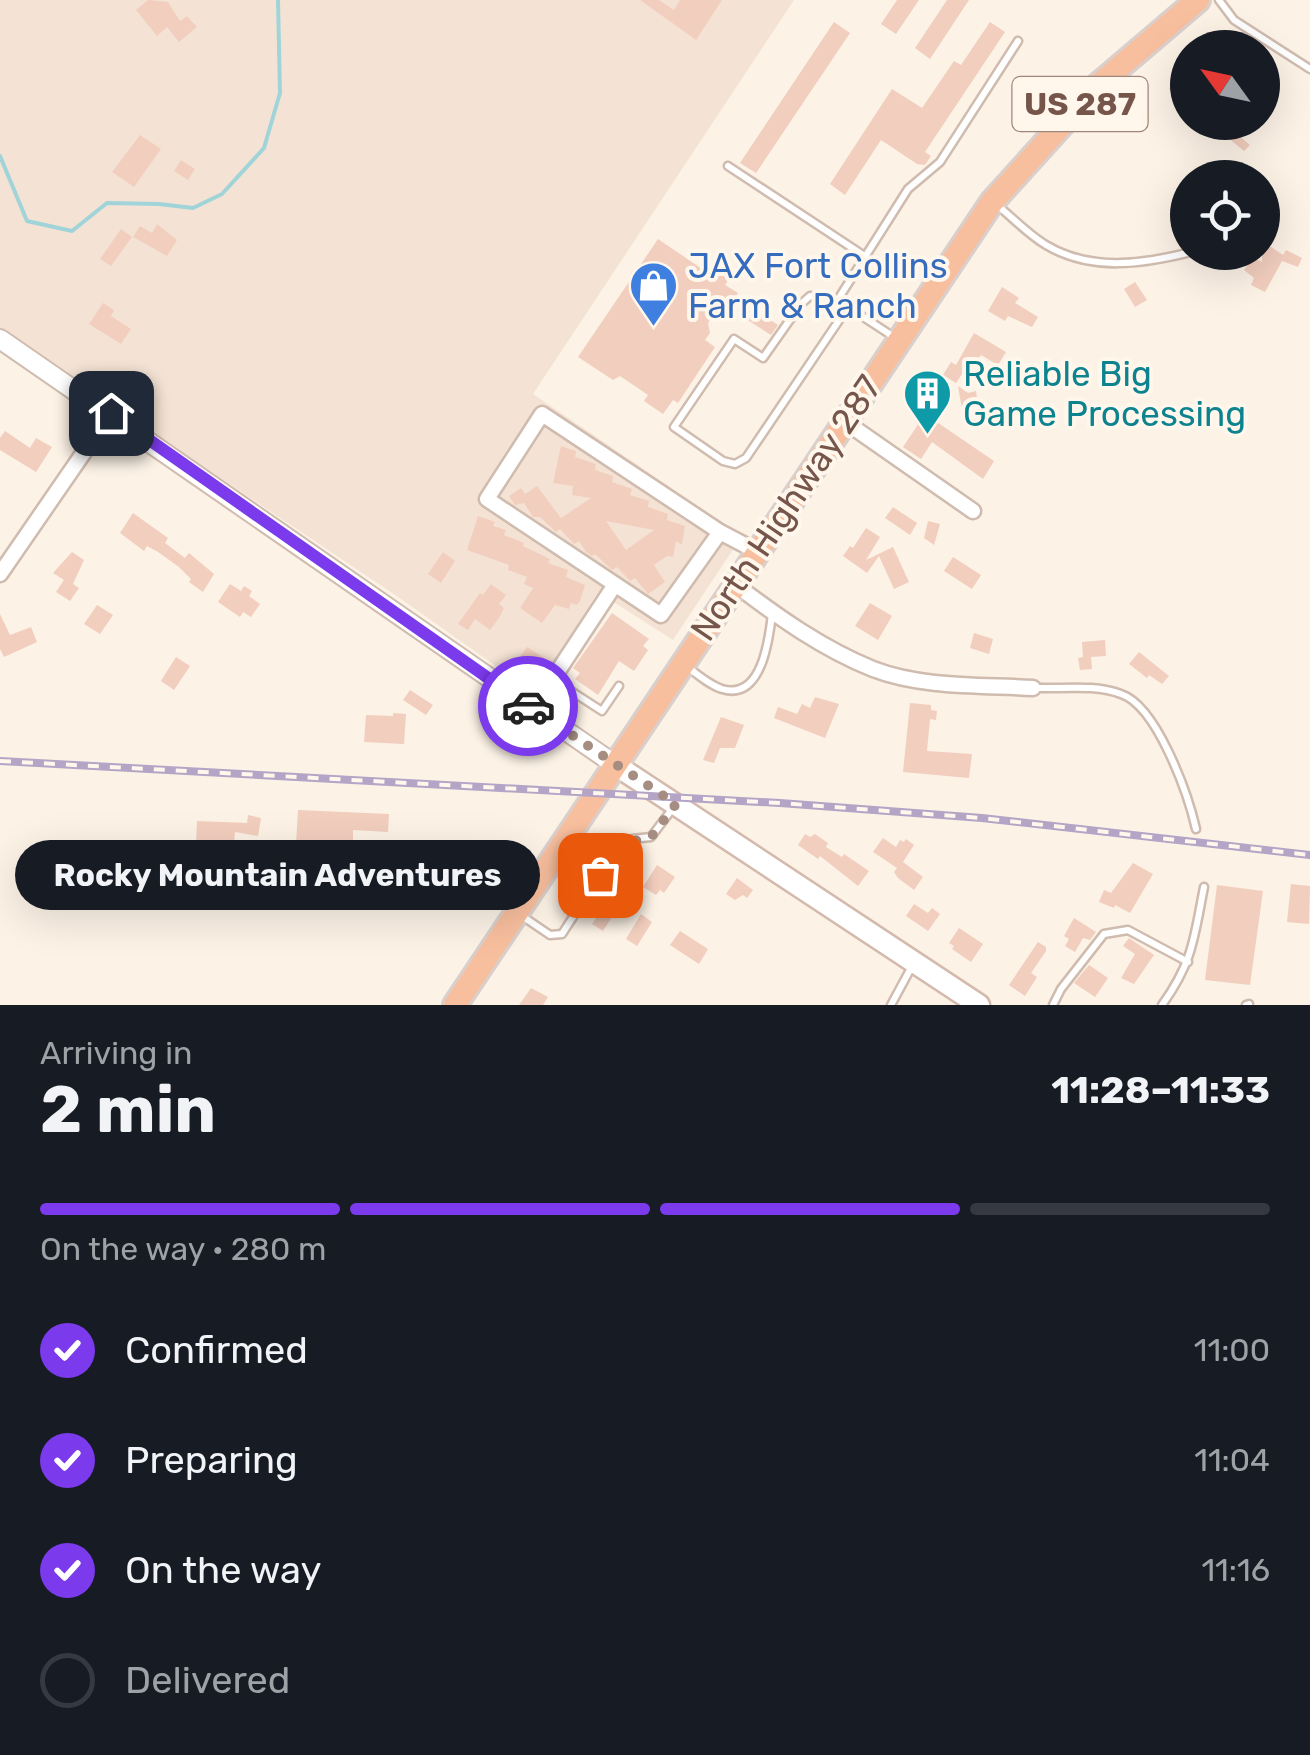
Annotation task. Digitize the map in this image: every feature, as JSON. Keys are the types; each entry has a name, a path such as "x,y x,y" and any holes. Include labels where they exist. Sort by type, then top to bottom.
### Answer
{"highway":[{"name":"North Highway 287","path":"455,1005 992,202 1096,87 1198,0"}],"main road":[{"path":"614,764 979,1005"}],"street":[{"path":"0,339 614,764"},
{"path":"0,574 111,413"},
{"path":"720,532 661,615 486,499 542,414 720,532 758,552"},
{"path":"844,421 973,511"},
{"path":"736,585 786,623 875,670 932,682 1033,688"},
{"path":"533,710 614,586"}],"lane":[{"path":"1219,0 1234,20 1310,69"},
{"path":"836,301 908,189 940,162 1018,41"},
{"path":"728,166 866,257"},
{"path":"992,202 1045,245 1083,262 1148,263 1170,257"},
{"path":"848,307 746,458 734,464 723,461 674,427 734,338 764,358 800,304 810,296 848,307 898,340"},
{"path":"682,664 724,690 741,688 763,663 772,613"},
{"path":"553,679 602,711 620,686"},
{"path":"1033,688 1107,690 1126,695 1138,704 1181,781 1196,828"},
{"path":"195,852 214,854 251,848 468,873 498,882 550,935 562,934 619,846 632,839 651,837 676,804"},
{"path":"1162,1005 1183,976 1204,888"},
{"path":"1053,1005 1104,934 1128,930 1188,962"},
{"path":"894,1003 914,962"}],"shaded area":[{"path":"0,0 794,0 533,394 742,536 673,640 598,592 534,693 0,330"}],"building":[{"path":"148,0 168,2 180,21 187,16 197,27 179,42 167,27 157,36 136,10"},
{"path":"640,0 659,0 674,10 680,0 722,0 696,40"},
{"path":"897,0 919,0 896,34 881,24"},
{"path":"947,0 969,0 930,59 915,48"},
{"path":"834,22 850,33 756,173 740,163"},
{"path":"990,22 1005,32 925,152 931,156 925,165 917,164 881,140 845,195 830,184 892,89 922,108 954,61 961,65"},
{"path":"140,135 161,149 134,187 112,172"},
{"path":"1231,140 1244,140 1250,145 1244,151"},
{"path":"181,160 195,169 188,180 174,171"},
{"path":"157,224 177,240 167,256 133,237 140,226 152,233"},
{"path":"121,229 132,237 111,266 100,259"},
{"name":"JAX Fort Collins Farm & Ranch","path":"658,239 708,273 716,260 734,272 725,285 738,293 731,303 725,298 708,323 710,333 705,340 715,347 678,403 673,400 663,414 644,401 648,395 620,376 613,380 578,357"},
{"path":"1286,250 1302,258 1298,267 1282,261 1280,265 1280,253 1283,255"},
{"path":"1244,270 1277,270 1265,292 1251,285 1254,278"},
{"path":"1135,282 1147,300 1135,307 1124,289"},
{"path":"1002,287 1019,298 1015,303 1038,317 1032,327 1008,316 1005,321 988,311"},
{"path":"103,303 114,310 111,316 131,329 121,344 89,324"},
{"path":"747,305 778,325 771,335 740,315"},
{"path":"974,333 1006,352 998,365 981,355 975,366 970,362 956,383 943,375 951,362 956,365"},
{"path":"958,386 968,393 976,391 978,406 962,409"},
{"path":"925,414 994,461 983,479 932,442 921,459 903,447"},
{"path":"5,431 30,448 36,438 52,447 36,472 0,450 0,438"},
{"path":"561,446 576,451 575,457 596,464 595,470 613,476 612,482 632,489 630,495 649,501 648,507 668,514 667,520 685,526 682,545 676,541 673,557 667,556 654,565 665,582 648,594 635,578 630,581 617,567 612,570 595,554 586,552 579,541 574,544 560,529 556,532 540,517 533,517 524,503 515,505 509,496 521,488 525,494 537,486 561,518 591,498 572,495 573,486 553,483","holes":["606,521 654,530 626,550"]},
{"path":"893,507 917,523 910,535 885,518"},
{"path":"133,513 168,538 165,543 185,558 189,553 214,574 203,592 158,552 147,546 144,551 120,533"},
{"path":"478,516 495,522 493,526 506,530 504,535 550,559 548,563 568,570 566,577 585,585 577,605 571,603 569,609 555,605 542,623 520,608 533,588 524,584 527,577 508,570 509,565 467,550"},
{"path":"928,521 940,524 934,545 924,538"},
{"path":"866,528 880,537 866,560 893,547 909,582 894,589 879,556 867,573 843,556"},
{"path":"72,552 84,560 73,584 79,588 70,601 56,592 64,580 53,573"},
{"path":"443,552 455,561 441,583 428,574"},
{"path":"953,557 981,575 972,589 944,571"},
{"path":"230,584 241,591 244,586 252,591 249,596 260,604 251,617 243,612 240,617 218,602"},
{"path":"491,584 506,595 499,604 504,608 490,630 475,619 468,630 458,624 480,593 483,595"},
{"path":"870,603 892,616 878,640 855,626"},
{"path":"97,605 113,615 100,634 84,624"},
{"path":"612,613 649,639 643,646 648,650 634,671 619,661 598,695 575,679 580,673 573,668"},
{"path":"0,614 10,635 31,627 37,642 4,657 0,649"},
{"path":"974,633 993,639 989,654 970,648"},
{"path":"1105,640 1106,656 1091,657 1092,669 1080,670 1082,642"},
{"path":"527,647 549,661 542,671 518,660"},
{"path":"1139,652 1169,676 1162,684 1129,664"},
{"path":"176,657 190,666 174,690 161,681"},
{"path":"410,690 433,705 426,715 403,700"},
{"path":"815,697 839,704 825,738 774,718 778,707 797,714 802,704 810,708"},
{"path":"910,703 931,705 931,710 937,711 936,720 930,719 927,751 972,754 969,778 903,772"},
{"path":"406,714 404,744 364,742 366,715"},
{"path":"721,717 744,725 735,748 720,748 714,763 703,760"},
{"path":"298,810 389,814 388,832 353,830 353,846 296,844"},
{"path":"248,815 261,818 258,836 235,832 234,844 196,844 197,821 247,823"},
{"path":"805,834 815,834 828,843 826,847 869,871 858,886 820,856 818,859 798,845"},
{"path":"883,838 896,847 906,839 914,845 903,862 923,877 914,890 898,878 894,872 897,868 873,852"},
{"path":"256,855 312,866 311,880 213,875 214,861 256,860"},
{"path":"1133,863 1153,874 1130,913 1099,902 1104,890 1111,893"},
{"path":"657,865 675,877 664,893 660,890 656,895 643,887"},
{"path":"624,867 638,876 603,931 592,924 596,918 585,911 610,873"},
{"path":"737,878 753,890 747,898 743,895 735,900 726,894"},
{"path":"1291,884 1310,886 1309,924 1287,922"},
{"path":"1217,885 1263,891 1250,985 1205,980"},
{"path":"914,904 928,913 932,908 940,914 928,931 906,916"},
{"path":"641,914 652,922 637,946 626,939"},
{"path":"1074,918 1096,932 1090,940 1083,938 1075,952 1065,946 1069,939 1064,936"},
{"path":"959,928 983,944 971,962 949,943"},
{"path":"680,931 708,949 699,964 670,945"},
{"path":"1129,938 1154,955 1134,984 1121,978 1135,954 1123,946"},
{"path":"1038,942 1046,951 1031,973 1037,977 1025,996 1009,985"},
{"path":"1089,965 1108,978 1095,997 1074,983"},
{"path":"531,988 548,997 543,1005 519,1005"}],"waterway":[{"path":"0,156 27,221 72,231 107,203 193,208 222,194 264,148 280,93 278,0"}],"railway":[{"path":"0,761 780,803 982,818 1310,855"}],"way so far":[{"path":"528,706 676,804 651,837 632,839 619,846 600,875"}],"place":[{"name":"JAX Fort Collins Farm & Ranch","path":"653,328"},
{"name":"Reliable Big Game Processing","path":"928,436"},
{"name":"Rocky Mountain Adventures","path":"600,875"}],"route":[{"path":"111,413 528,706"}]}
